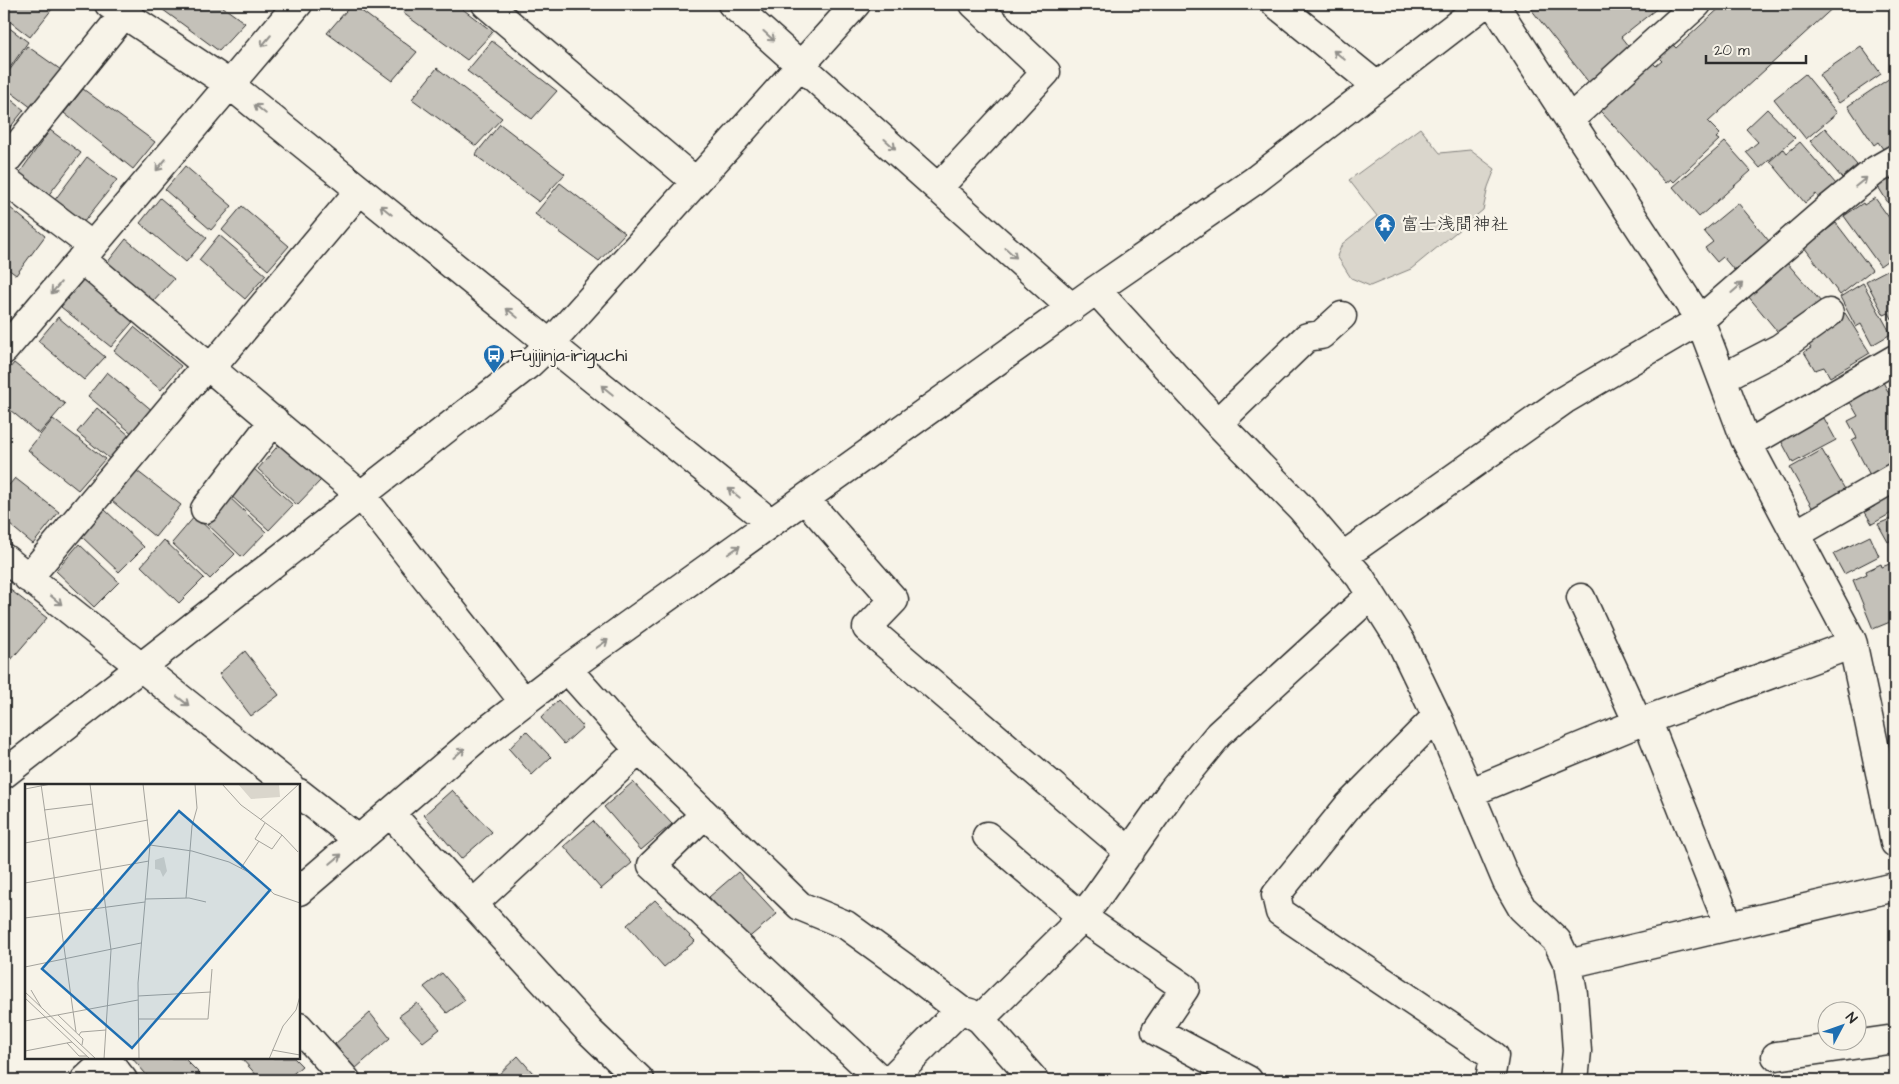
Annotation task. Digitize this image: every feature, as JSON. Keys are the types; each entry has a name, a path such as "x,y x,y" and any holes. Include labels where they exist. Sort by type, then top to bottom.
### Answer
{"street":[{"path":"4,350 298,4"},
{"path":"486,4 696,182"},
{"path":"732,4 1072,308"},
{"path":"4,774 498,390 550,344 856,4"},
{"path":"938,188 1046,72 974,4"},
{"path":"1276,4 1377,86"},
{"path":"300,890 477,738 567,668 1096,290 1254,181 1484,4"},
{"path":"1494,4 1700,320 1748,444 1852,644 1886,754 1895,843"},
{"path":"1570,119 1697,4"},
{"path":"4,163 117,9 229,84 772,523"},
{"path":"1342,557 1564,400 1700,320 1828,209 1876,170 1895,159"},
{"path":"4,179 209,366 362,496 524,702"},
{"path":"28,578 360,190"},
{"path":"1096,290 1218,422 1301,508 1360,577 1400,642 1436,717 1507,882 1522,908 1557,941 1568,964 1573,994 1577,1051 1574,1080"},
{"path":"1722,378 1780,348 1829,313"},
{"path":"1218,422 1307,337 1321,335 1342,316"},
{"path":"1748,444 1895,359"},
{"path":"206,509 274,420"},
{"path":"1796,534 1895,477"},
{"path":"805,499 894,600 867,628 1130,852"},
{"path":"4,558 288,784"},
{"path":"890,1080 970,1014 1082,916 1173,790 1220,734 1371,595"},
{"path":"1581,598 1642,721 1729,926"},
{"path":"1469,794 1642,721 1852,644"},
{"path":"567,668 639,750 800,906 846,925 970,1014 1034,1080"},
{"path":"1436,717 1348,806 1276,895 1280,912 1494,1056 1490,1080"},
{"path":"473,904 639,750"},
{"path":"300,794 358,840"},
{"path":"390,813 631,1078"},
{"path":"705,814 652,865 881,1080"},
{"path":"987,836 1082,916 1185,988 1156,1031 1248,1080"},
{"path":"1568,964 1895,887"},
{"path":"300,1028 346,1080"},
{"path":"1776,1056 1895,1039"},
{"path":"85,1080 113,1066"}],"shaded area":[{"path":"1420,128 1440,153 1470,150 1495,169 1488,187 1483,210 1411,269 1370,286 1351,278 1337,256 1342,244 1377,216 1349,180"}],"building":[{"path":"9,4 56,4 30,37 4,17 4,11"},
{"path":"155,4 219,4 245,23 219,51"},
{"path":"352,4 417,52 392,81 327,33"},
{"path":"410,4 456,4 493,32 467,60 403,13"},
{"path":"1527,4 1658,4 1660,6 1621,37 1632,51 1590,84"},
{"path":"1724,4 1837,4 1708,122 1720,134 1716,138 1719,140 1674,182 1671,179 1666,183 1592,102 1644,54 1656,66 1662,61 1654,53 1668,40 1676,48"},
{"path":"4,24 28,42 4,76"},
{"path":"492,41 557,91 532,119 467,71"},
{"path":"27,46 64,72 36,111 4,87 4,78"},
{"path":"1861,46 1881,74 1839,103 1819,75"},
{"path":"437,68 502,118 476,146 412,99"},
{"path":"1805,74 1837,113 1806,139 1774,99"},
{"path":"1890,78 1895,86 1895,147 1886,153 1878,142 1874,145 1848,106"},
{"path":"83,89 155,142 133,169 64,113"},
{"path":"4,94 24,110 4,135"},
{"path":"1767,109 1795,138 1760,168 1746,152 1758,142 1746,129"},
{"path":"500,124 565,174 539,202 475,155"},
{"path":"1825,128 1857,165 1842,178 1810,141"},
{"path":"50,130 81,153 47,197 18,175"},
{"path":"1725,142 1751,171 1699,217 1673,187"},
{"path":"1800,142 1836,184 1819,198 1816,194 1805,203 1770,161 1784,149 1787,153"},
{"path":"87,157 117,180 83,223 54,201"},
{"path":"185,166 232,206 211,230 165,190"},
{"path":"1895,173 1895,214 1877,185"},
{"path":"560,183 625,233 599,261 535,214"},
{"path":"160,198 207,238 186,262 140,223"},
{"path":"1875,198 1895,226 1895,255 1880,266 1844,216 1863,203 1864,205"},
{"path":"4,203 45,236 16,275 4,266"},
{"path":"1738,203 1769,241 1734,270 1723,257 1717,262 1705,248 1713,242 1704,231"},
{"path":"242,206 289,246 268,270 222,230"},
{"path":"1836,223 1872,270 1840,295 1804,247"},
{"path":"219,235 266,275 245,299 199,260"},
{"path":"126,239 174,279 153,302 107,263"},
{"path":"1787,263 1822,303 1782,337 1748,296"},
{"path":"1889,269 1895,280 1895,324 1889,313 1884,315 1866,281"},
{"path":"86,276 137,317 111,347 61,307"},
{"path":"1863,283 1891,334 1872,345 1861,324 1856,327 1840,297"},
{"path":"1845,313 1870,353 1830,377 1824,367 1815,370 1804,352 1811,348 1801,333 1826,324"},
{"path":"58,317 105,357 84,380 38,341"},
{"path":"134,327 181,366 161,390 114,351"},
{"path":"14,363 65,404 39,434 4,405 4,375"},
{"path":"107,372 154,412 134,435 88,396"},
{"path":"1883,382 1895,405 1895,465 1871,477 1852,441 1857,438 1848,421 1858,416 1846,395 1860,395"},
{"path":"97,408 130,436 111,460 77,432"},
{"path":"1819,409 1836,440 1793,463 1777,433"},
{"path":"53,419 105,459 78,490 28,450"},
{"path":"281,442 321,480 297,505 258,469"},
{"path":"1822,450 1846,491 1813,509 1790,468"},
{"path":"253,468 293,505 269,530 229,494"},
{"path":"137,471 181,505 155,537 112,501"},
{"path":"15,478 59,512 33,544 4,520 4,491"},
{"path":"1895,490 1895,511 1872,524 1865,512 1875,506 1874,502"},
{"path":"226,494 266,532 242,557 203,520"},
{"path":"104,509 144,547 119,572 81,536"},
{"path":"195,516 235,554 210,579 172,543"},
{"path":"1895,517 1895,538 1888,542 1878,524"},
{"path":"1870,536 1879,556 1844,574 1833,554"},
{"path":"164,540 204,578 179,603 141,566"},
{"path":"79,544 119,582 94,607 56,571"},
{"path":"1892,563 1893,567 1895,565 1895,620 1873,629 1853,580 1867,574 1866,571 1881,564 1882,567"},
{"path":"4,585 47,618 4,668"},
{"path":"245,651 279,695 251,716 219,674"},
{"path":"558,700 583,727 564,744 541,718"},
{"path":"526,731 551,757 532,775 509,749"},
{"path":"633,782 672,824 641,850 604,807"},
{"path":"452,790 492,832 461,859 424,815"},
{"path":"593,821 632,863 601,889 564,846"},
{"path":"738,872 777,914 746,940 709,897"},
{"path":"655,900 695,941 664,967 627,925"},
{"path":"442,973 465,1000 447,1013 424,987"},
{"path":"417,1003 440,1029 423,1042 399,1016"},
{"path":"370,1013 390,1038 355,1069 335,1044"},
{"path":"518,1056 539,1080 493,1080"},
{"path":"133,1059 185,1059 200,1074 193,1080 151,1080"},
{"path":"242,1059 295,1059 302,1066 286,1080 261,1080"}],"place":[{"name":"富士浅間神社","path":"1385,243"},
{"name":"Fujijinja-iriguchi","path":"494,374"}]}
